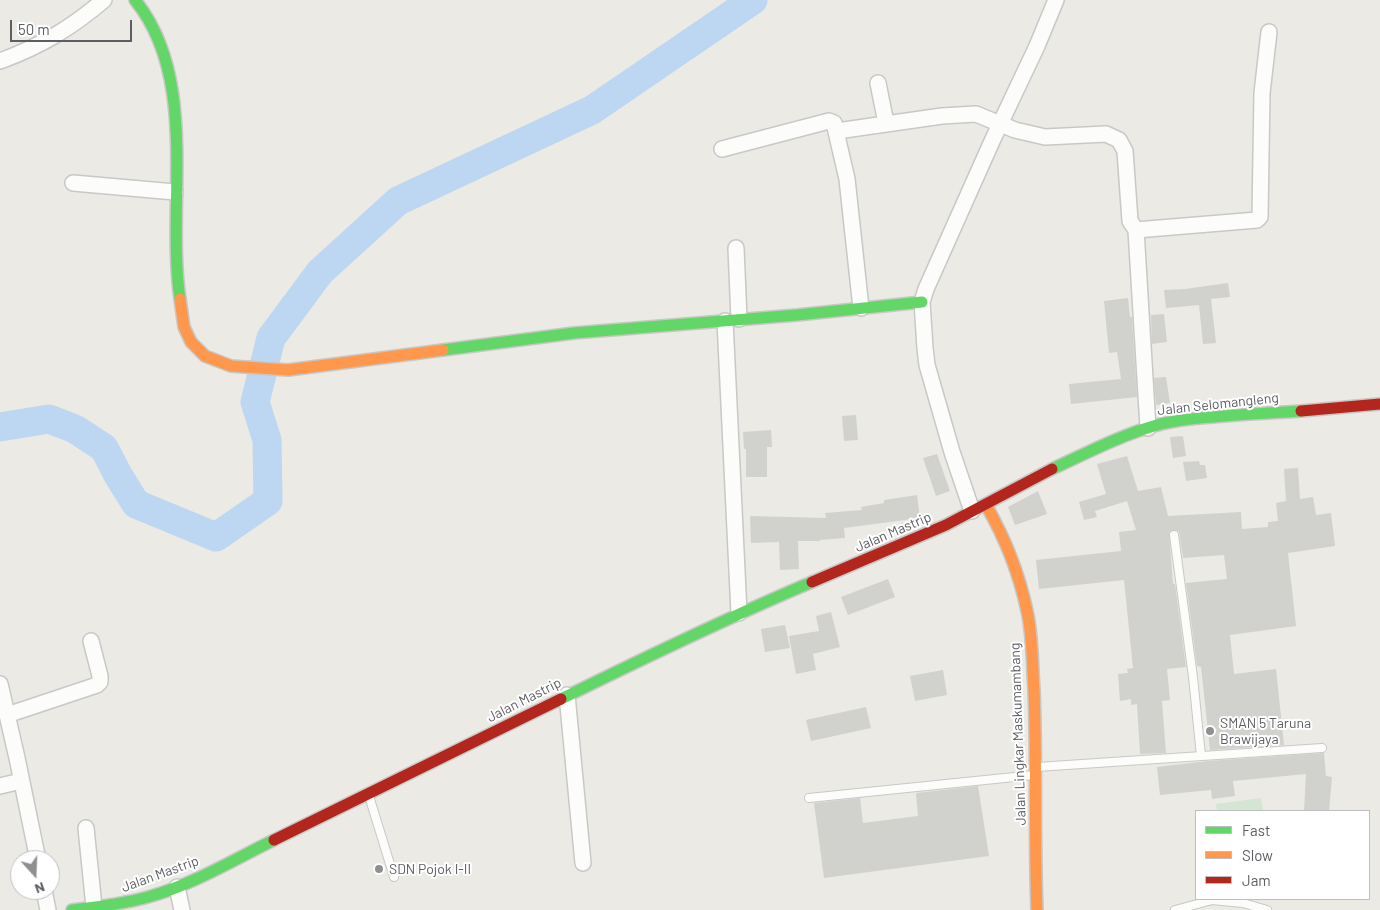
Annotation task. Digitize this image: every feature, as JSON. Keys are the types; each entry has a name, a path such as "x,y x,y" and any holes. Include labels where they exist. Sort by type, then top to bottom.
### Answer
{"street":[{"path":"0,61 56,36 79,22 104,0"},
{"path":"136,0 160,44 170,73 176,123 177,280 184,327 191,342 205,356 231,366 288,370 574,333 797,315 922,302"},
{"path":"972,512 952,452 927,365 924,348 922,302 926,289 1006,126 1056,0"},
{"path":"1136,230 1257,220 1260,217 1262,93 1269,32"},
{"path":"878,83 886,123"},
{"path":"837,131 955,114 976,114 1006,126 1045,136 1106,134 1119,140 1125,151 1130,220 1136,230 1148,428"},
{"path":"722,149 829,121 834,123 847,179 860,308"},
{"path":"73,184 175,192"},
{"path":"736,248 732,320 739,612"},
{"name":"Jalan Selomangleng","path":"986,505 1036,476 1097,448 1148,428 1175,421 1380,404"},
{"name":"Jalan Mastrip","path":"72,910 122,904 177,887 369,795 566,695 739,612 946,525 986,505"},
{"name":"Jalan Lingkar Maskumambang","path":"986,505 1003,535 1014,564 1028,612 1035,700 1037,910"},
{"path":"7,715 100,682 91,641"},
{"path":"0,684 36,850"},
{"path":"566,695 583,863"},
{"path":"0,786 21,781"},
{"path":"86,828 94,908"},
{"path":"177,887 182,910"}],"lane":[{"path":"1174,535 1191,660 1201,756"},
{"path":"809,798 1036,771 1201,756 1322,748"},
{"path":"369,795 394,877"},
{"path":"1174,910 1212,900 1242,903 1267,910"}],"green space":[{"path":"1261,798 1263,810 1217,810 1216,804"}],"building":[{"path":"1228,283 1230,297 1211,299 1216,343 1203,344 1199,305 1166,308 1164,290"},
{"path":"1128,298 1130,317 1132,317 1137,397 1071,404 1069,384 1121,379 1117,352 1109,353 1104,301"},
{"path":"1164,314 1167,342 1152,344 1151,315"},
{"path":"1166,377 1170,403 1156,405 1154,378"},
{"path":"856,415 858,440 844,441 842,416"},
{"path":"771,430 772,447 767,447 767,477 746,477 746,449 744,449 743,432"},
{"path":"1183,436 1186,456 1173,458 1170,437"},
{"path":"937,454 950,491 936,496 923,458"},
{"path":"1127,456 1138,491 1161,487 1168,516 1241,512 1242,529 1268,527 1268,522 1278,521 1276,503 1286,501 1284,469 1298,468 1300,499 1313,497 1316,515 1331,513 1335,546 1288,553 1296,626 1230,635 1234,674 1276,669 1284,745 1210,750 1201,667 1197,666 1186,583 1227,579 1224,555 1183,558 1179,532 1173,530 1169,533 1173,584 1175,584 1186,667 1167,669 1170,700 1162,701 1166,753 1140,754 1137,704 1131,705 1131,699 1120,701 1118,674 1128,673 1127,669 1133,668 1124,580 1039,589 1036,560 1121,551 1119,532 1136,530 1127,501 1095,511 1097,517 1084,520 1079,502 1106,494 1097,464"},
{"path":"1199,461 1200,465 1205,465 1207,478 1186,481 1183,462"},
{"path":"1038,491 1047,514 1015,525 1008,507"},
{"path":"917,495 920,518 844,528 845,538 798,541 799,569 780,570 779,542 751,543 750,516 826,518 825,513 862,510 861,507 884,503 884,500"},
{"path":"888,579 895,597 848,615 841,597"},
{"path":"831,612 840,647 813,654 816,670 796,674 789,636 819,631 816,616"},
{"path":"785,625 790,648 765,652 761,629"},
{"path":"943,670 947,695 915,701 910,676"},
{"path":"866,707 871,728 811,741 806,720"},
{"path":"1324,753 1326,776 1332,777 1329,810 1304,810 1306,774 1233,781 1235,796 1212,799 1211,790 1160,795 1157,767 1208,761"},
{"path":"978,786 989,856 824,878 814,803 860,798 863,823 918,816 916,793"}],"waterway":[{"path":"0,427 49,419 75,429 104,448 136,504 216,537 268,501 267,440 255,402 271,338 320,272 398,201 592,110 753,0"}],"traffic: fast":[{"path":"135,0 155,32 167,67 174,105 177,144 177,262 180,299"},
{"path":"443,350 574,333 797,315 922,302"},
{"path":"1052,469 1129,434 1161,424 1207,417 1301,411"},
{"path":"561,699 686,639 812,582"},
{"path":"72,910 129,902 164,892 212,872 274,840"}],"traffic: slow":[{"path":"180,299 184,327 191,342 205,356 231,366 288,370 443,350"},
{"path":"986,505 1016,569 1029,621 1035,717 1037,910"}],"traffic: jam":[{"path":"1301,411 1380,404"},
{"path":"812,582 946,525 1052,469"},
{"path":"274,840 561,699"}],"place":[{"name":"SMAN 5 Taruna Brawijaya","path":"1210,731"},
{"name":"SDN Pojok I-II","path":"379,869"}]}
